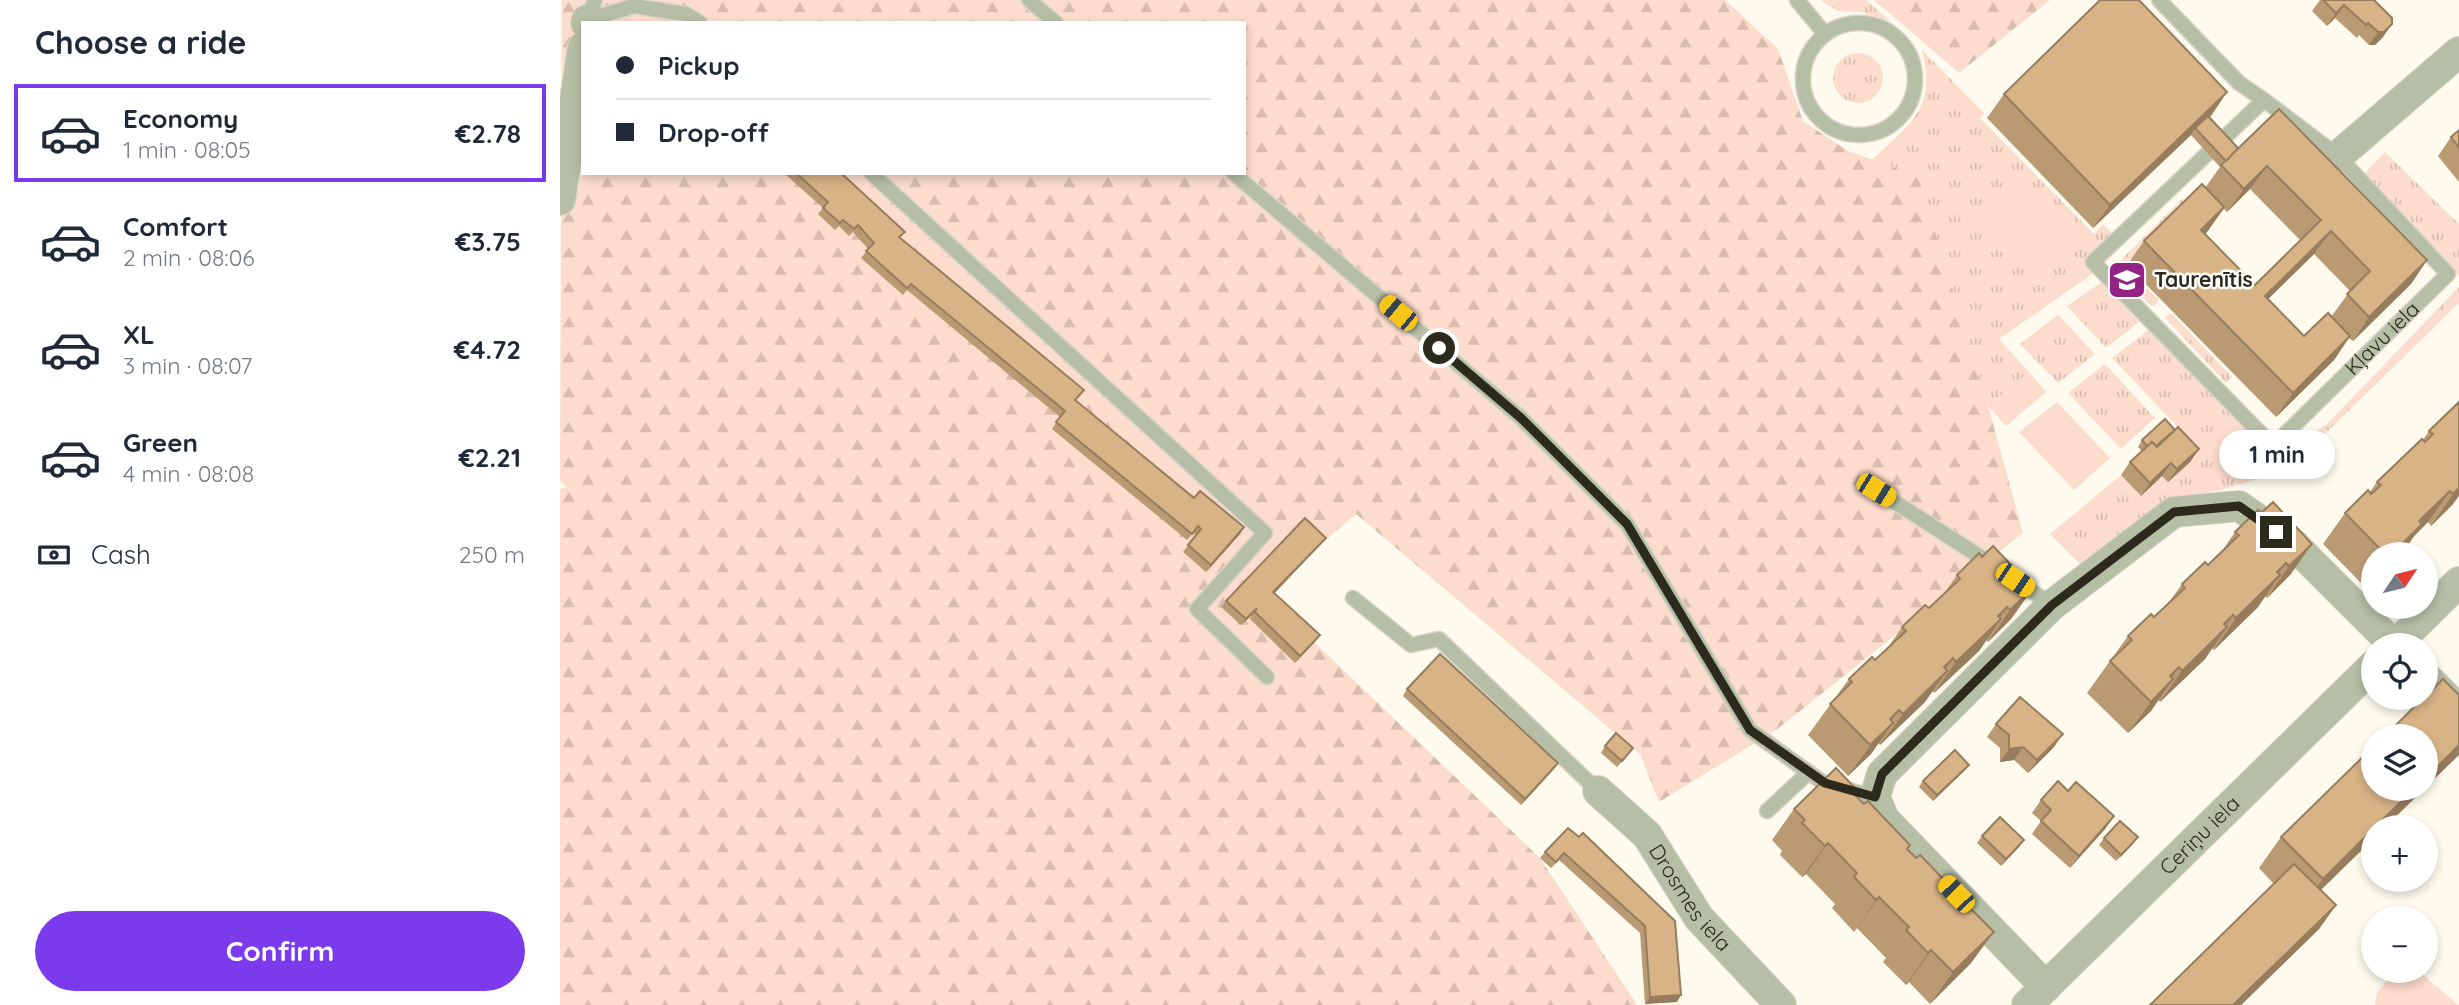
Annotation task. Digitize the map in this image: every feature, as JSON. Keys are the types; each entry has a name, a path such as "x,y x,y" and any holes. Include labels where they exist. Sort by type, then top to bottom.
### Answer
{"street":[{"path":"2339,156 2459,52"},
{"path":"560,200 581,66"},
{"path":"2036,996 1884,819 1875,797 1882,774 2052,605 2174,512 2239,506 2294,545 2381,633"},
{"path":"2408,633 2457,587"},
{"name":"Ceriņu iela","path":"2036,996 2361,678"},
{"path":"2438,689 2459,710"},
{"name":"Drosmes iela","path":"1598,791 1647,835 1699,918 1781,1005"}],"lane":[{"path":"1030,0 1054,21"},
{"path":"1797,0 1825,34"},
{"path":"2159,0 2238,83 2339,156"},
{"path":"591,21 634,6 687,15 697,21"},
{"path":"1866,23 1883,28 1898,38 1909,52 1915,70 1915,88 1909,105 1898,120 1883,130 1865,135 1846,134 1829,126 1815,113 1806,97 1803,78 1807,60 1825,34 1847,24 1866,23"},
{"path":"2221,141 2264,100"},
{"name":"Kļavu iela","path":"2208,153 2092,262 2273,446 2448,274 2339,156"},
{"path":"873,175 1265,533 1197,609 1267,677"},
{"path":"1235,175 1521,418 1627,524 1750,730 1825,783 1875,797"},
{"path":"1876,490 2052,605"},
{"path":"1353,598 1411,645 1439,639 1598,791"},
{"path":"1767,811 1809,772"}],"green space":[{"path":"562,0 1725,0 1778,49 1803,121 1848,151 1918,176 1988,406 2023,533 1776,730 1659,802 1640,754 1356,514 1321,544 1269,599 1540,858 1637,1005 560,1005 560,489 567,487 560,480"},
{"path":"1820,0 1866,0 1890,21 1861,12 1838,11"},
{"path":"1874,0 2050,0 1959,73"},
{"path":"1922,50 1984,113 1980,118 2094,234 2103,224 2113,234 2086,260 2097,271 1999,339 2029,372 1988,406 1965,332 1872,160 1909,124 1923,101 1926,70"},
{"path":"1858,53 1876,60 1883,78 1876,96 1858,103 1840,96 1833,78 1840,60"},
{"path":"2385,152 2459,224 2459,276 2362,176"},
{"path":"2020,182 2076,241 2041,274 1985,215"},
{"path":"2182,199 2186,204 2124,265 2159,300 2154,306 2150,305 2119,274 2118,263"},
{"path":"2102,282 2139,322 2106,348 2067,306"},
{"path":"2459,287 2459,303 2287,471 2160,507 2080,564 2050,534 2121,475 2141,496 2162,476 2168,482 2192,442 2112,358 2150,329 2269,454 2296,443 2326,425"},
{"path":"2171,313 2232,377 2226,383 2165,318"},
{"path":"2058,315 2095,354 2058,383 2020,344"},
{"path":"2105,364 2155,418 2121,449 2068,393"},
{"path":"2029,372 2046,392 2006,426 1988,406"},
{"path":"2057,402 2110,458 2074,490 2019,432"},
{"path":"2385,983 2432,983 2459,1005 2375,1005 2377,992"}],"building":[{"path":"2100,0 2139,0 2227,92 2110,205 2004,94"},
{"path":"2323,0 2374,0 2392,18 2392,24 2384,32 2378,32 2344,5 2336,13"},
{"path":"2279,109 2427,260 2369,317 2347,294 2370,271 2331,231 2265,296 2304,336 2328,313 2350,336 2293,393 2144,241 2202,184 2224,207 2201,230 2255,285 2321,220 2267,166 2244,189 2221,165"},
{"path":"2208,116 2238,148 2226,161 2195,128"},
{"path":"2459,130 2459,148 2451,137"},
{"path":"798,175 843,175 905,232 899,237 1084,390 1075,400 1194,498 1200,491 1244,527 1211,565 1188,545 1201,529 1198,526 1192,534 1056,422 1065,411 911,284 907,288 866,251 874,243 858,225 854,229 843,220 840,223 823,208 828,202"},
{"path":"2459,402 2459,488 2453,494 2450,491 2419,521 2422,524 2404,542 2373,542 2345,513 2368,490 2371,494 2381,485 2377,482 2422,439 2425,442 2433,434 2429,431"},
{"path":"2165,419 2175,430 2156,446 2152,442 2147,446 2142,440"},
{"path":"2178,427 2199,449 2177,469 2171,463 2150,483 2130,462 2152,442 2157,447"},
{"path":"2273,502 2312,544 2289,566 2286,563 2277,572 2280,575 2236,618 2233,615 2224,624 2227,627 2182,671 2179,667 2170,676 2173,679 2151,702 2110,661 2132,640 2128,636 2151,614 2154,617 2185,588 2182,584 2205,562 2208,565 2239,535 2235,532 2258,510 2261,513"},
{"path":"1305,518 1326,538 1273,592 1320,635 1300,656 1255,612 1257,608 1246,619 1226,601"},
{"path":"1993,546 2033,588 2010,610 2007,607 1998,616 2001,619 1956,662 1953,658 1944,667 1947,671 1903,714 1899,710 1890,719 1893,723 1870,745 1830,704 1852,682 1849,679 1872,657 1875,660 1906,631 1902,627 1925,605 1929,608 1960,579 1957,575 1979,553 1982,557"},
{"path":"1440,654 1558,763 1525,799 1407,689"},
{"path":"2443,679 2459,695 2459,745 2438,766 2438,724 2397,724 2411,710 2438,710 2438,684"},
{"path":"2020,697 2063,734 2037,760 2023,747 2009,749 2009,735 1996,724"},
{"path":"1616,733 1633,748 1622,761 1605,746"},
{"path":"1955,750 1969,765 1937,795 1923,781"},
{"path":"2361,759 2361,801 2402,801 2387,815 2361,815 2361,841 2323,879 2281,837"},
{"path":"1836,768 1858,791 1855,795 1864,804 1868,801 1910,845 1907,849 1916,858 1920,855 1963,899 1959,902 1968,912 1971,909 1994,932 1953,972 1931,950 1928,953 1906,930 1909,927 1879,897 1876,900 1854,877 1857,873 1828,843 1825,846 1802,823 1805,820 1794,809"},
{"path":"2058,781 2068,791 2076,782 2114,816 2079,856 2041,821 2051,810 2041,800"},
{"path":"2000,817 2024,840 2006,859 1982,836"},
{"path":"2120,821 2138,837 2121,855 2104,838"},
{"path":"1568,828 1579,837 1583,833 1675,921 1681,995 1650,997 1645,926 1564,853 1556,862 1545,852"},
{"path":"2294,864 2336,905 2233,1005 2150,1005"}],"place":[{"name":"Taurenītis","path":"2127,280"}],"route":[{"path":"1439,348 1521,418 1627,524 1750,730 1825,783 1875,797 1882,774 2052,605 2174,512 2239,506 2276,532"}]}
